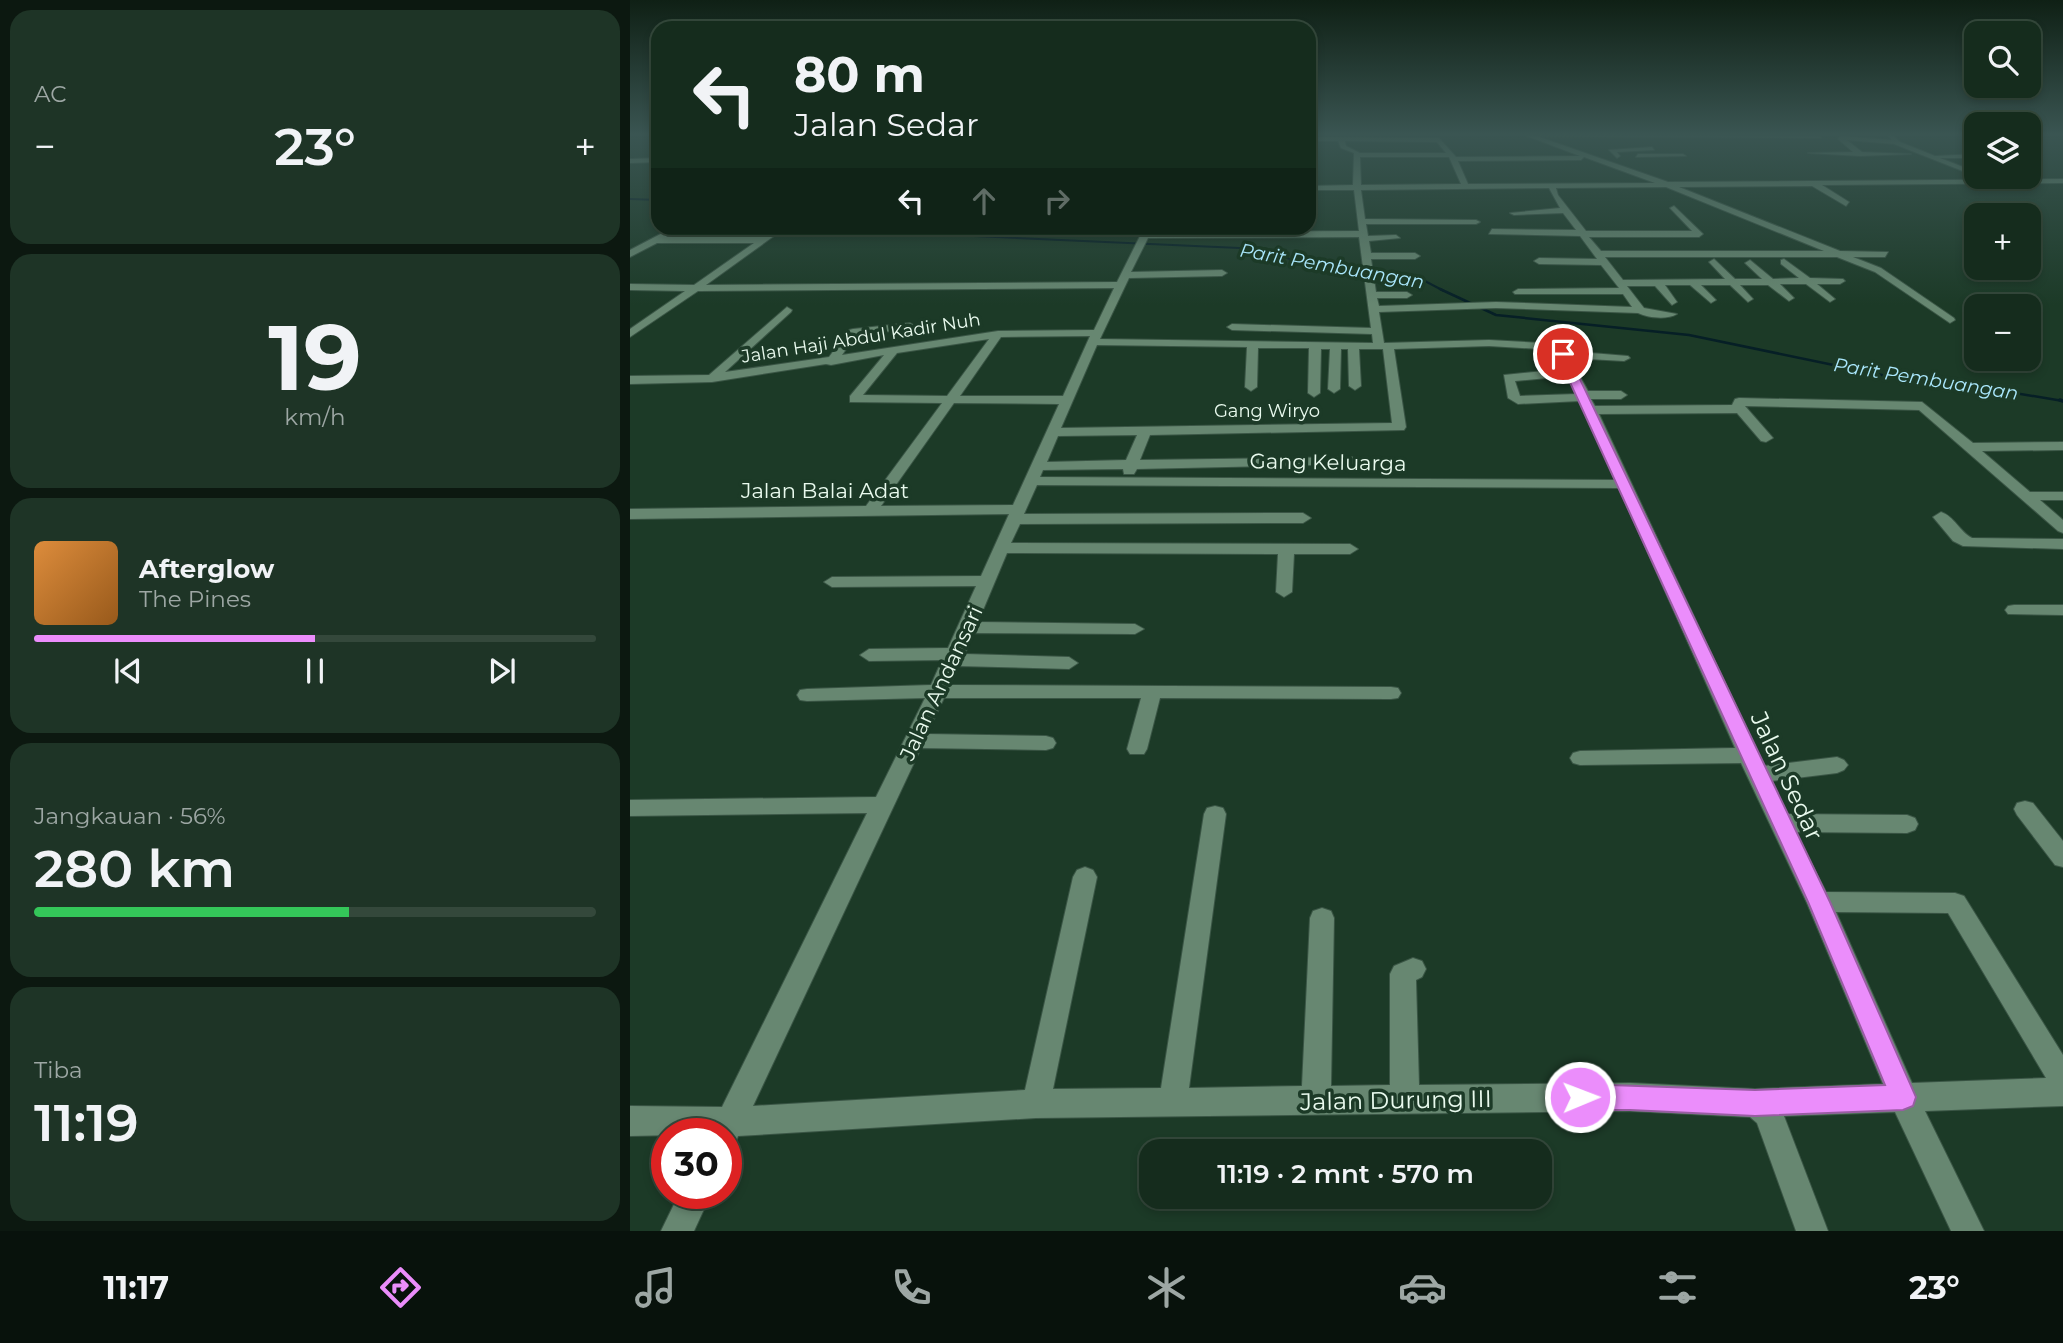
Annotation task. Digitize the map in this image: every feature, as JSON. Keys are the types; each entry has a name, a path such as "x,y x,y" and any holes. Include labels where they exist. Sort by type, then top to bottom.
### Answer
{"street":[{"path":"1357,190 1376,331 1383,346"},
{"path":"1552,190 1640,310"},
{"path":"1681,190 1832,254 1878,270 1950,320"},
{"path":"1825,190 1846,204"},
{"path":"1492,232 1699,234 1674,208"},
{"path":"1514,212 1565,210"},
{"path":"1316,232 1476,222"},
{"path":"1316,227 1403,230"},
{"path":"1363,230 1396,238"},
{"path":"1630,234 1638,245"},
{"path":"630,254 663,235"},
{"path":"630,334 694,286 772,235"},
{"path":"1144,236 1202,235"},
{"path":"1271,245 1273,235"},
{"name":"Jalan Andansari","path":"732,1118 954,657 1019,514 1034,473 1144,236"},
{"path":"653,240 764,240"},
{"path":"1539,261 1598,254 1638,245 1681,245"},
{"path":"1566,255 1885,254"},
{"path":"1367,256 1415,256"},
{"path":"1714,262 1748,299"},
{"path":"1784,262 1830,299"},
{"path":"1750,263 1789,298"},
{"path":"630,286 816,289 1124,280 1223,272"},
{"path":"1518,292 1658,284 1840,281"},
{"path":"1693,283 1711,300"},
{"path":"1658,284 1672,302"},
{"path":"1485,306 1486,291"},
{"path":"1373,296 1407,295"},
{"path":"1375,309 1485,306 1640,310 1648,314 1672,314"},
{"path":"712,378 787,310"},
{"path":"831,362 853,332 910,326"},
{"path":"1232,327 1376,331"},
{"path":"870,511 998,334"},
{"name":"Jalan Haji Abdul Kadir Nuh","path":"630,380 712,378 831,362 998,334 1253,345 1383,346 1563,357"},
{"path":"1251,387 1253,345"},
{"path":"1314,393 1315,346"},
{"path":"1334,389 1336,346"},
{"path":"1353,346 1355,386"},
{"name":"Gang Wiryo","path":"1053,432 1399,426 1383,346"},
{"path":"893,351 852,398 1068,400"},
{"path":"1624,358 1563,357 1508,378 1518,400 1740,408"},
{"name":"Jalan Sedar","path":"1563,357 1625,484 1779,823 1819,902 1903,1097 1968,1231"},
{"path":"1586,401 1622,395"},
{"path":"1766,438 1740,408 1739,402 1923,407 2063,528"},
{"path":"1125,481 1146,429"},
{"path":"2048,430 2063,444"},
{"path":"1972,447 2063,444"},
{"path":"1034,473 1133,463 1355,461"},
{"name":"Gang Keluarga","path":"1034,473 1125,481 1625,484"},
{"path":"2026,496 2063,496"},
{"name":"Jalan Balai Adat","path":"630,514 870,511 1303,518"},
{"path":"1941,517 1959,538 1969,543 2063,544"},
{"path":"1003,548 1350,549"},
{"path":"1284,592 1286,549"},
{"path":"832,583 987,581"},
{"path":"2014,610 2063,610"},
{"path":"967,627 1135,629"},
{"path":"869,655 1069,663"},
{"path":"1137,749 1152,691"},
{"path":"807,695 1152,691 1391,693"},
{"path":"913,741 1046,743"},
{"path":"1580,758 1753,765 1837,765"},
{"path":"630,808 883,805"},
{"path":"2025,809 2063,858"},
{"path":"1173,1102 1215,814"},
{"path":"1779,823 1907,824"},
{"path":"1036,1104 1085,877"},
{"path":"1819,902 1955,903 2063,1081"},
{"path":"1316,1101 1322,918"},
{"path":"1405,1100 1403,974 1413,969"},
{"name":"Jalan Durung III","path":"742,1127 1036,1104 1630,1097 1755,1103 2063,1092"},
{"path":"1755,1103 1768,1113 1812,1231"},
{"name":"Jalan Durung III","path":"630,1121 651,1123"},
{"path":"677,1231 688,1209"}],"waterway":[{"name":"Parit Pembuangan","path":"630,199 651,200"},
{"name":"Parit Pembuangan","path":"952,235 1262,249 1301,263 1421,279 1442,290"},
{"name":"Parit Pembuangan","path":"1442,290 1496,315 1689,335 1901,379 1925,378 2063,401 2060,400"}],"route":[{"path":"1563,354 1789,844 1819,902 1903,1097 1755,1103 1580,1097"}]}
